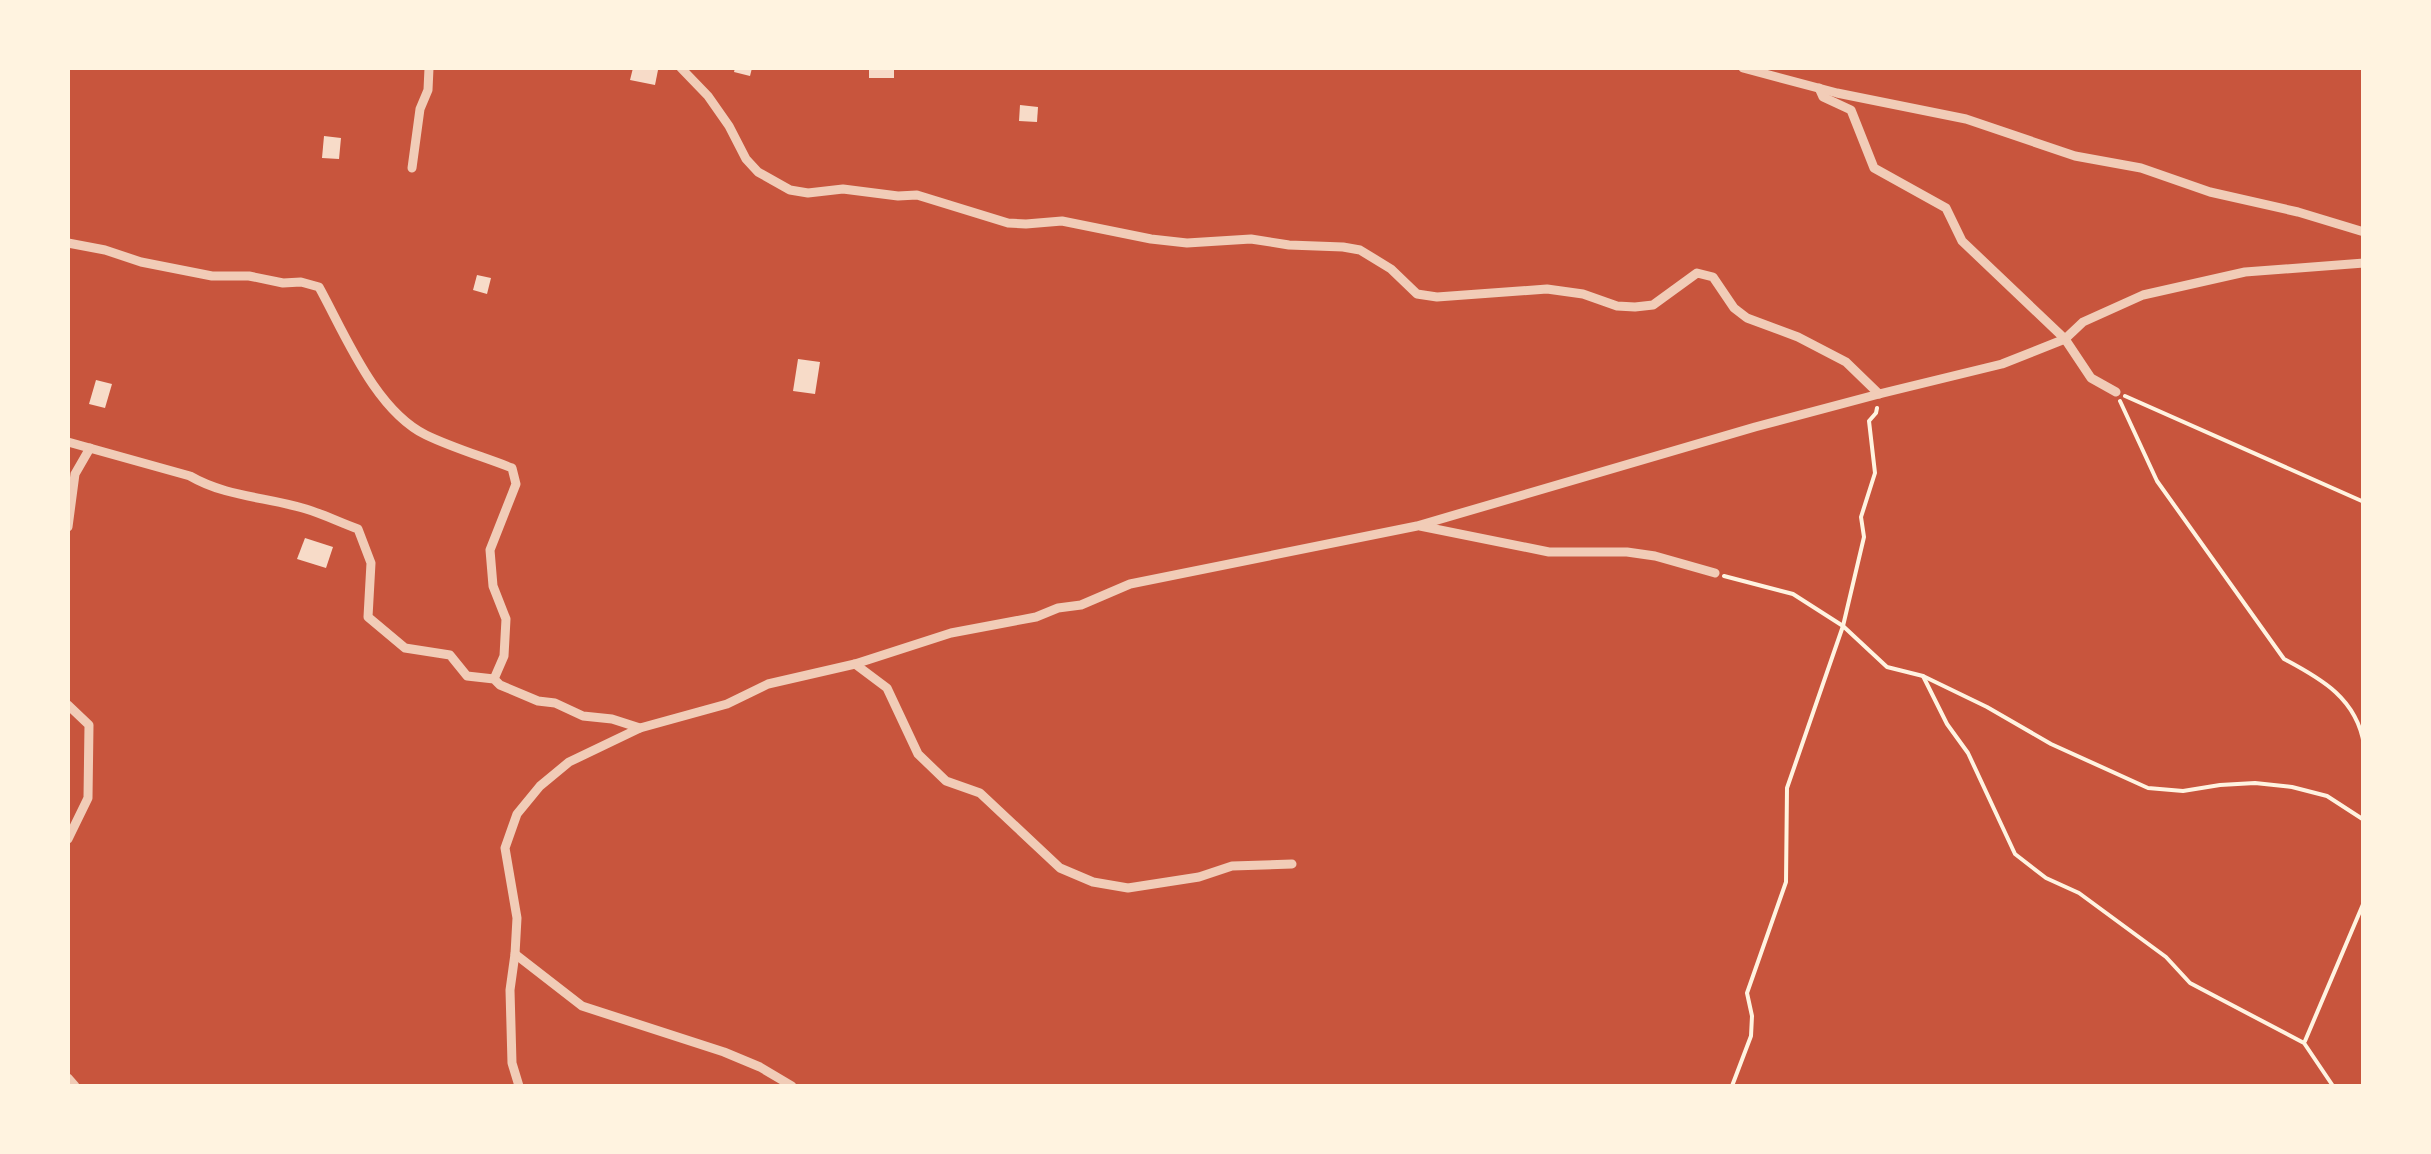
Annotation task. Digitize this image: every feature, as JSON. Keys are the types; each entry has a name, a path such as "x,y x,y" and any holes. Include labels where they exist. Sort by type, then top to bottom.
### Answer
{"street":[{"path":"412,168 429,68"},
{"path":"682,68 708,96 746,159 758,172 790,190 917,194 1008,223 1062,221 1187,243 1251,239 1343,247 1360,250 1391,269 1417,294 1436,297 1546,290 1583,294 1617,306 1635,307 1653,305 1696,273 1713,278 1734,308 1748,318 1846,362 1879,394"},
{"path":"1743,68 1966,119 2075,156 2142,168 2210,192 2364,232"},
{"path":"1819,88 1823,96 1850,110 1874,168 1946,208 1962,241 2065,340 2091,378 2116,392"},
{"path":"68,243 212,276 249,276 318,286 371,381 394,410 423,434 512,468 516,484 490,550 493,586 506,619 504,656 494,679"},
{"path":"519,1086 512,1063 510,990 517,918 505,848 517,814 540,786 569,762 640,728 727,704 768,684 855,664 951,632 1081,605 1130,584 1417,526 1755,427 2002,364 2065,340 2083,322 2144,294 2245,272 2364,263"},
{"path":"68,442 190,476 246,497 306,509 358,530 372,563 368,617 404,648 450,655 466,676 494,679 538,701 640,728"},
{"path":"68,526 75,474 90,448"},
{"path":"1417,526 1550,552 1655,556 1715,574"},
{"path":"855,664 887,688 918,754 946,781 980,793 1060,868 1094,882 1128,888 1199,877 1232,866 1292,864"},
{"path":"68,705 89,725 88,798 68,839"},
{"path":"515,954 582,1006 724,1052 792,1086"},
{"path":"68,1078 75,1086"}],"path":[{"path":"2116,392 2364,502"},
{"path":"2116,392 2156,482 2284,660 2316,676 2343,698 2361,727 2364,745"},
{"path":"1732,1086 1752,1036 1746,993 1786,882 1787,788 1843,626 1864,537 1861,517 1875,473 1868,421 1876,413 1879,394"},
{"path":"1715,574 1793,594 1843,626 1887,667 1924,676 2051,744 2148,788 2183,791 2255,784 2292,788 2327,796 2364,820"},
{"path":"1924,676 1947,724 1968,753 2014,854 2046,878 2079,893 2166,957 2190,983 2304,1042 2332,1086"},
{"path":"2304,1042 2364,902"}],"building":[{"path":"633,68 658,70 655,85 630,80"},
{"path":"735,68 752,68 750,76 734,72"},
{"path":"869,68 894,68 894,78 869,78"},
{"path":"1020,105 1038,107 1037,122 1019,121"},
{"path":"324,136 341,138 339,159 322,158"},
{"path":"477,275 491,278 487,294 473,290"},
{"path":"798,359 820,362 815,394 793,391"},
{"path":"96,380 112,384 105,408 89,404"},
{"path":"305,538 333,547 326,568 297,559"}]}
